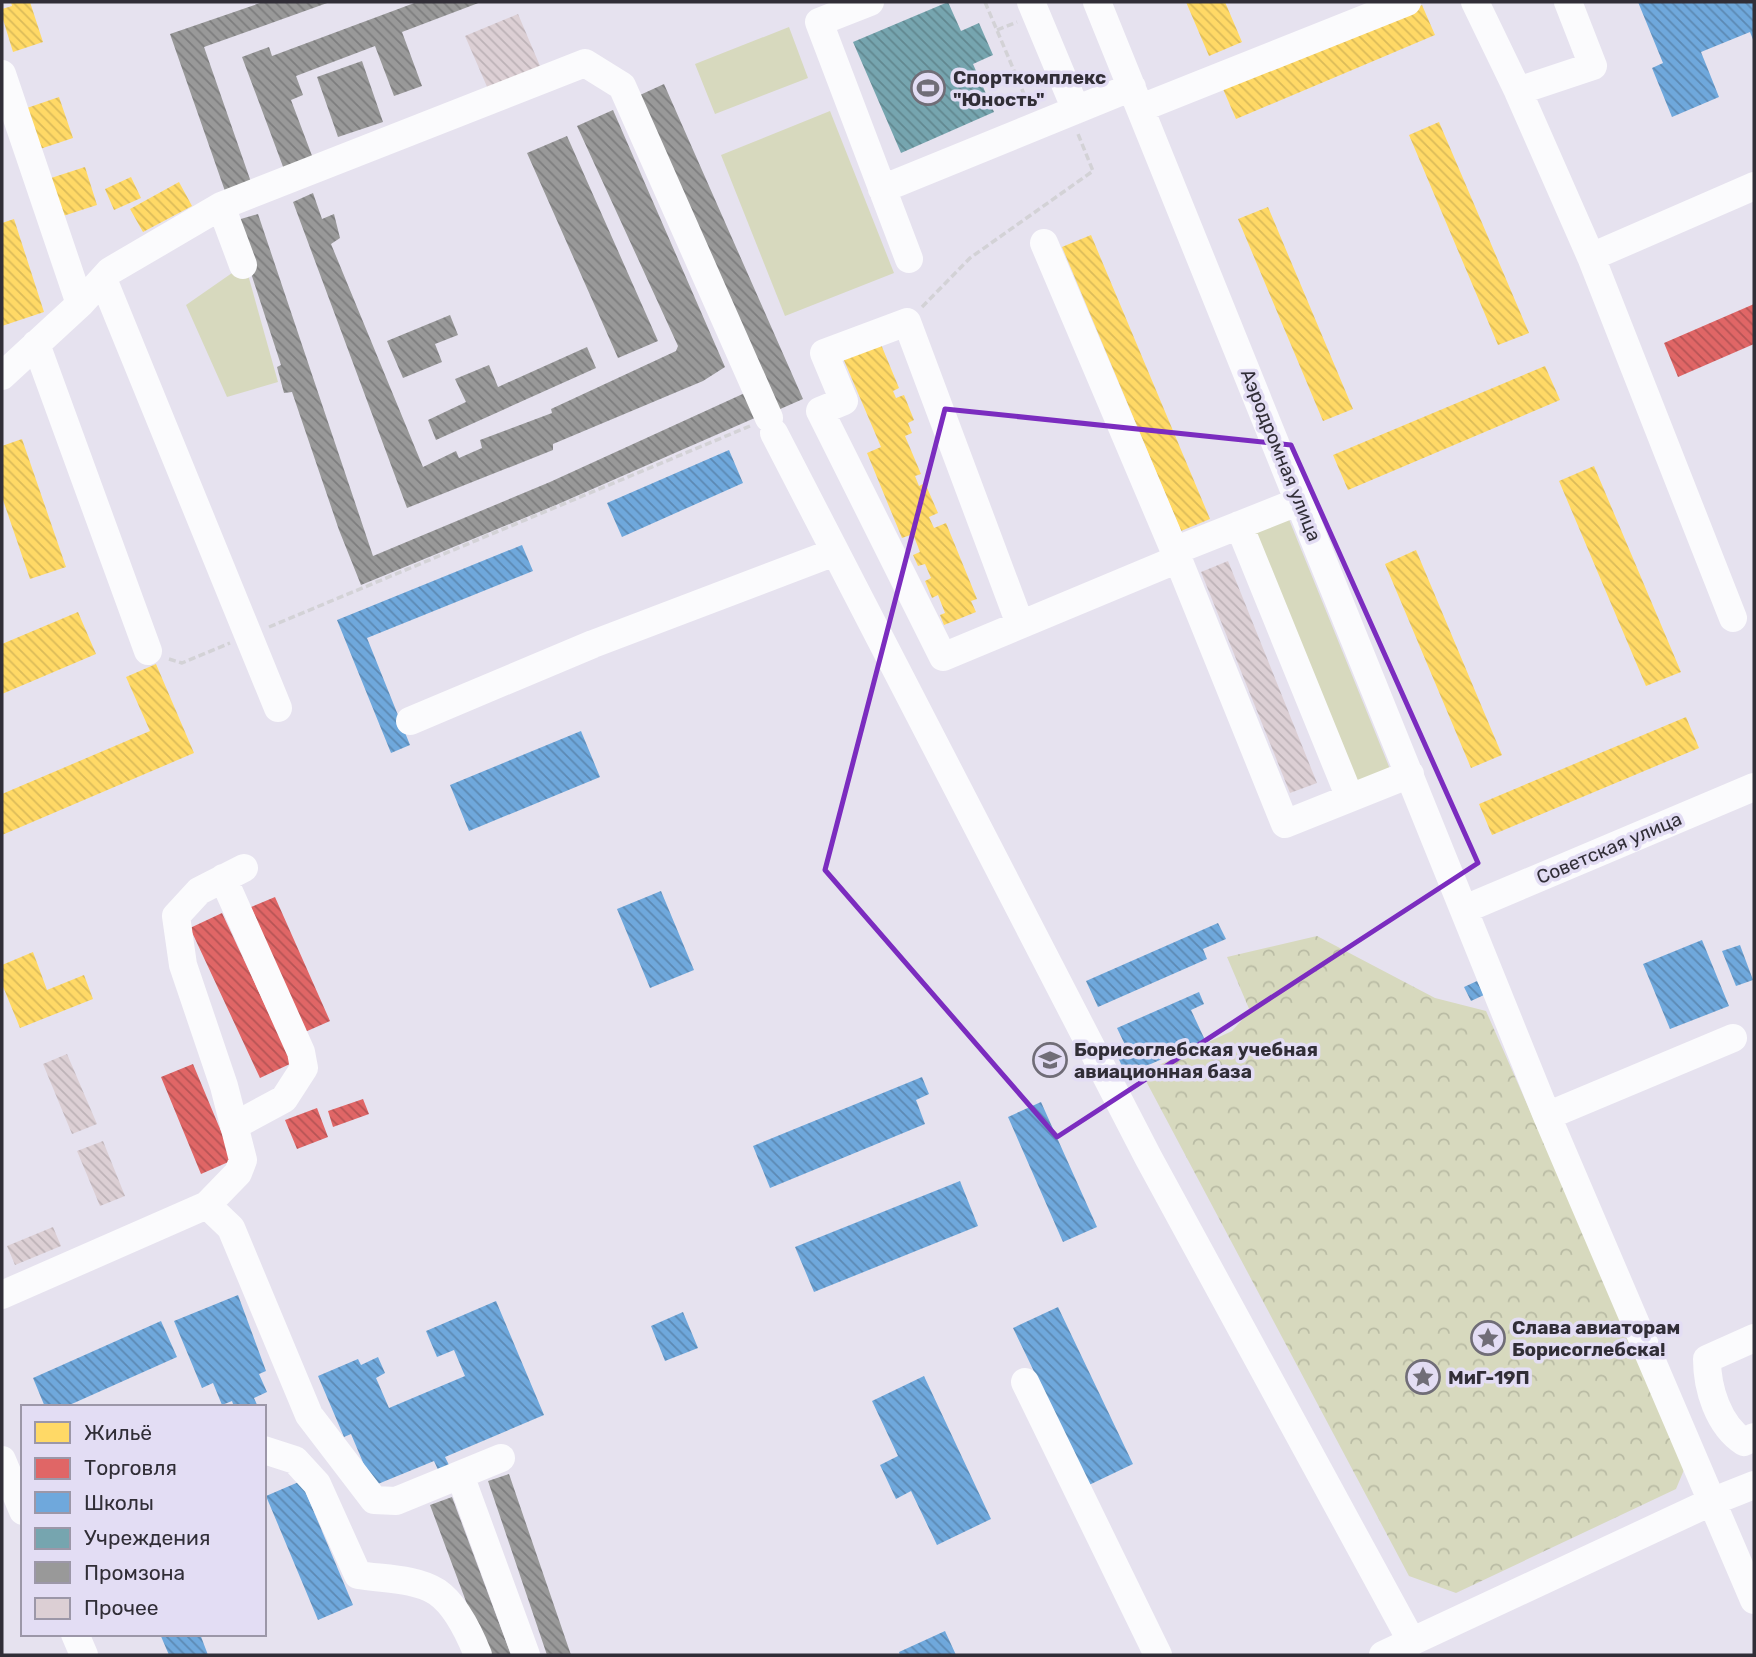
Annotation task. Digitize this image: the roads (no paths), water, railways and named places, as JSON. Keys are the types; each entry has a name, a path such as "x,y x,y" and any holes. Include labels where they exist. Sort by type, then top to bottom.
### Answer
{"street":[{"path":"870,2 819,22 909,259"},
{"name":"Аэродромная улица","path":"1097,2 1465,909 1486,968 1754,1600"},
{"path":"882,189 1070,112 1137,97 1407,2"},
{"path":"1475,2 1518,91 1591,257 1733,618"},
{"path":"1518,91 1593,66 1568,2"},
{"path":"1028,10 1070,112"},
{"path":"2,376 80,304 110,271 221,206 585,63 622,86 771,426 1148,1157 1412,1642"},
{"path":"2,74 80,304"},
{"path":"1591,257 1754,186"},
{"path":"221,206 243,265"},
{"path":"1044,243 1176,555 1285,824 1410,774"},
{"path":"103,279 278,708"},
{"path":"1020,625 907,322 824,354 844,401 820,411 943,657 1020,625 1239,525 1300,501"},
{"path":"36,344 148,651"},
{"path":"1239,525 1350,798"},
{"path":"410,721 593,644 835,552"},
{"name":"Советская улица","path":"1465,909 1754,787"},
{"path":"2,1295 207,1205 238,1173 243,1160 234,1126 224,1086 183,965 176,916 199,891 234,873 301,1052 304,1068 284,1099 234,1126"},
{"path":"1547,1116 1733,1038"},
{"path":"207,1205 231,1228 309,1415 374,1500 396,1501 501,1458"},
{"path":"1754,1338 1707,1359 1707,1380 1719,1411 1734,1435 1744,1441 1754,1437"},
{"path":"1025,1382 1158,1655"},
{"path":"266,1451 295,1460 317,1483 358,1575 413,1583 437,1592 454,1610 478,1655"},
{"path":"2,1460 21,1506"},
{"path":"460,1475 526,1655"},
{"path":"1383,1655 1711,1502 1754,1485"},
{"path":"2,1520 21,1512"},
{"path":"76,1636 84,1655"}],"place":[{"name":"Спорткомплекс \"Юность\"","path":"928,88"},
{"name":"Борисоглебская учебная авиационная база","path":"1050,1060"},
{"name":"Слава авиаторам Борисоглебска!","path":"1488,1338"},
{"name":"МиГ-19П","path":"1423,1377"}]}
